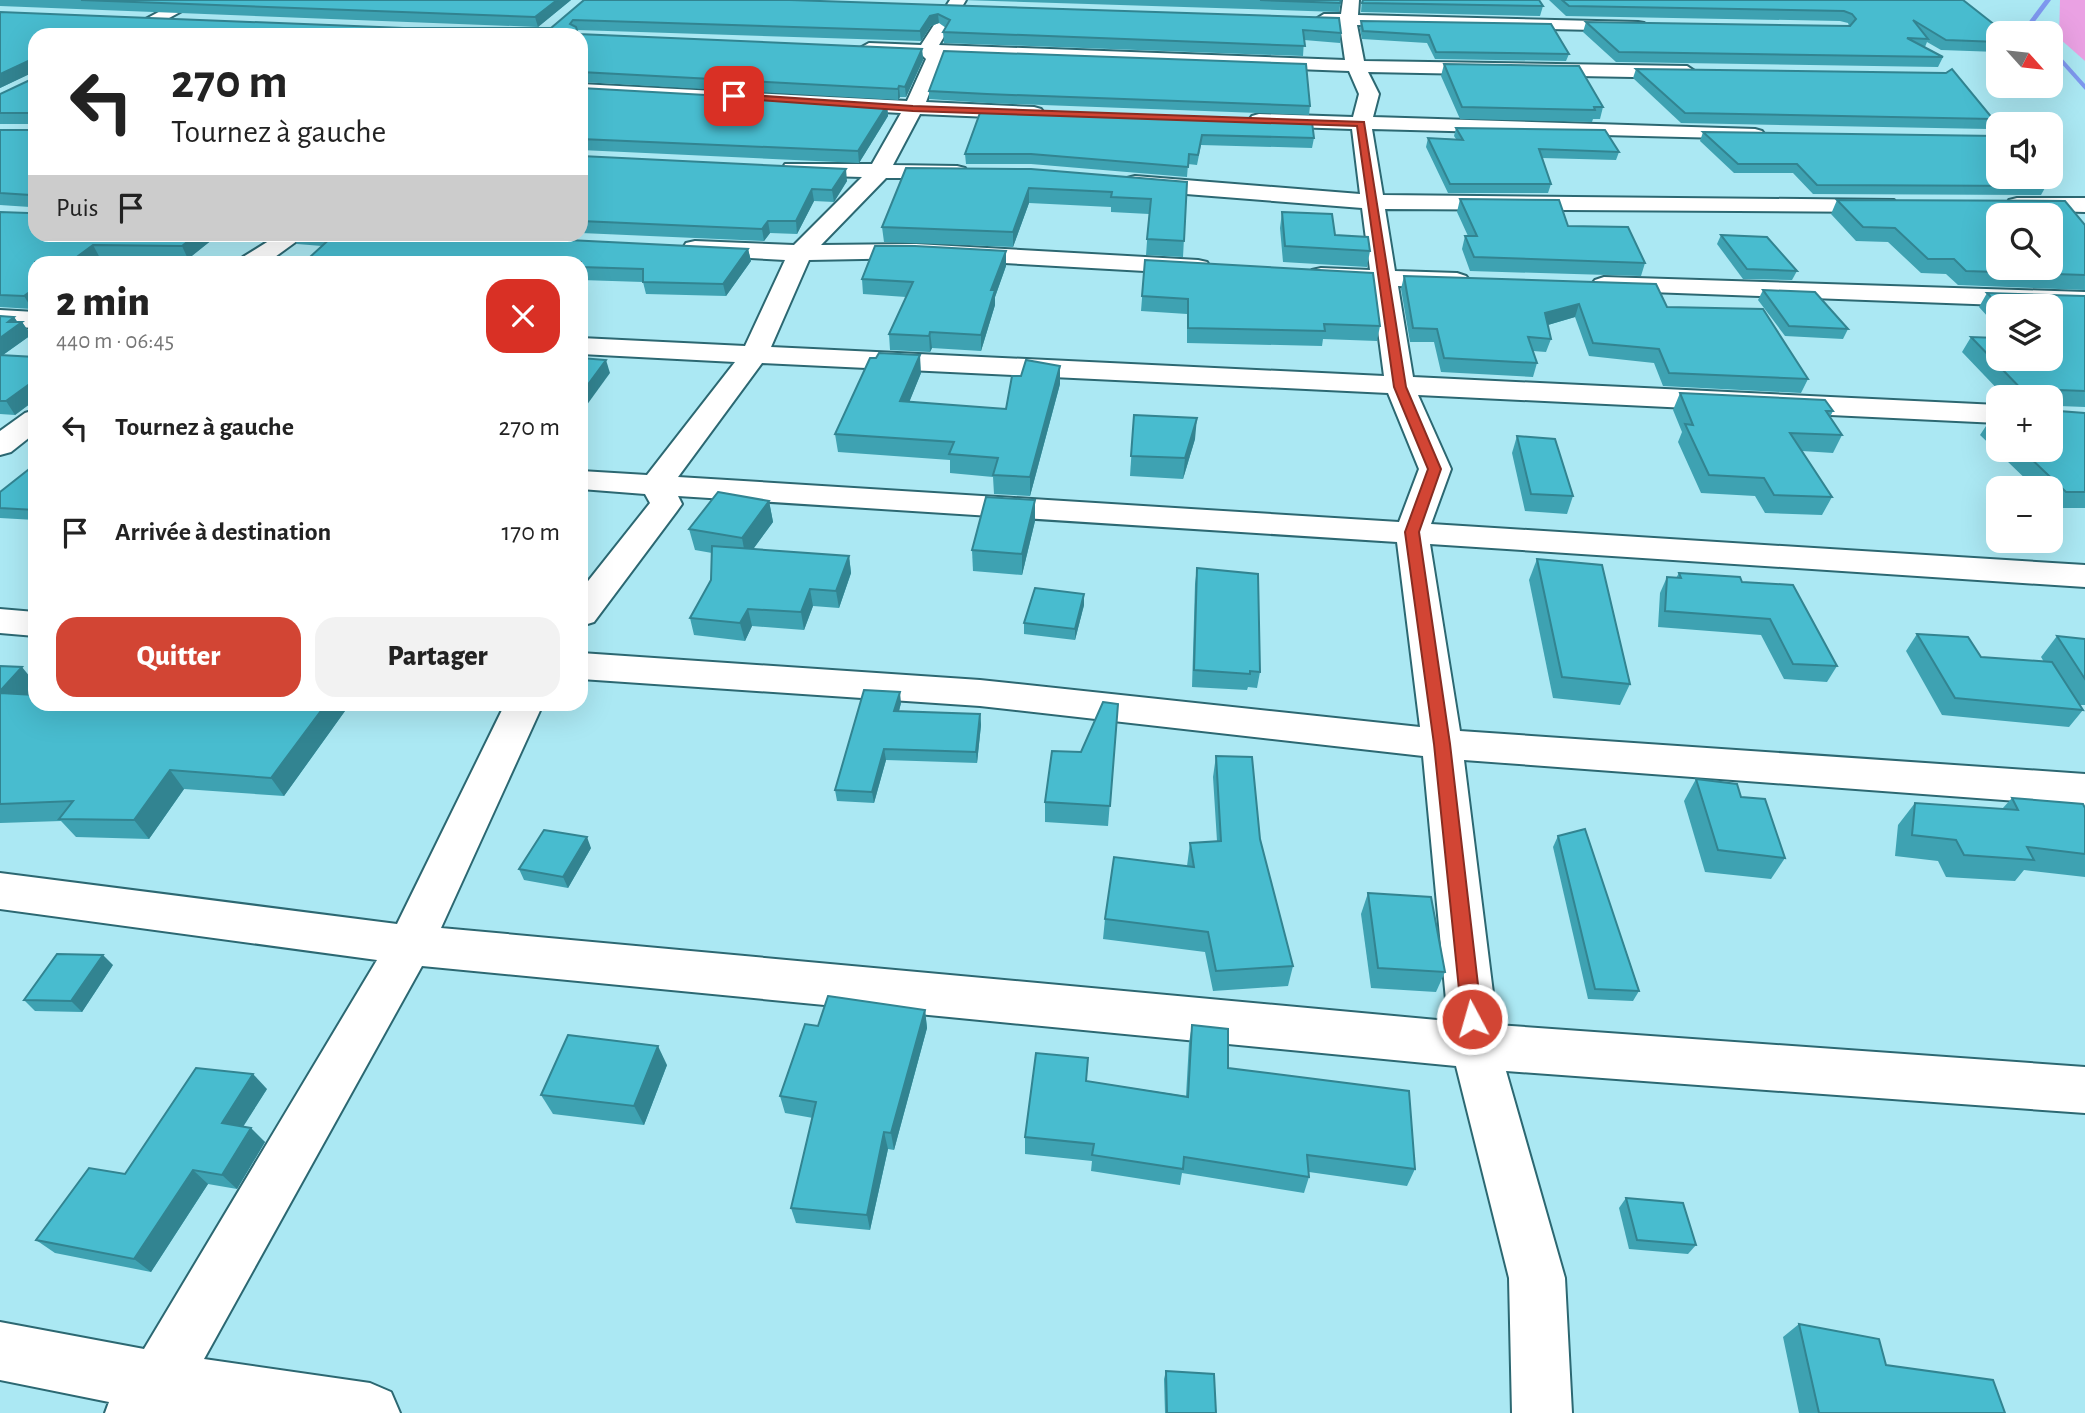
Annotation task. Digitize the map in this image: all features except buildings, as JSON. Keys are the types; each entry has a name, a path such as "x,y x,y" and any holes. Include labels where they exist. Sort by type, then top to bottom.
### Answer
{"street":[{"path":"139,28 194,0"},
{"path":"927,50 955,5"},
{"path":"1349,10 1353,66 1369,94 1361,124 1375,202 1400,387 1435,469 1412,532 1442,744 1475,1046 1537,1278 1542,1413"},
{"path":"1307,19 1349,10 1651,27"},
{"path":"111,19 195,22"},
{"path":"844,47 1353,66 1709,73"},
{"path":"656,484 754,355 800,253 878,173 913,109 935,58 927,50"},
{"path":"588,90 683,93 913,109 1049,113"},
{"path":"1239,120 1780,135"},
{"path":"770,168 878,173 975,173"},
{"path":"1114,181 1375,202 1904,205"},
{"path":"2063,205 2085,205"},
{"path":"261,256 283,242"},
{"path":"676,247 800,253 916,251 1220,269"},
{"path":"1303,274 1483,281"},
{"path":"1581,284 2085,300"},
{"path":"0,318 28,320"},
{"path":"588,346 1986,413"},
{"path":"0,448 28,425"},
{"path":"0,448 28,450"},
{"path":"588,480 2085,576"},
{"path":"588,605 666,504 656,484"},
{"path":"0,621 28,623"},
{"path":"588,666 980,693 1442,744 2085,790"},
{"path":"146,1397 410,945 521,711"},
{"path":"0,891 410,945 1475,1046 2085,1090"},
{"path":"0,1351 146,1397 370,1413"}],"shaded area":[{"path":"2060,0 2085,0 2085,61 2063,42 2063,21 2059,21"}],"waterway":[{"path":"2032,21 2048,0"},
{"path":"2063,62 2085,88"}],"route":[{"path":"734,96 913,109 1361,124 1375,202 1400,387 1435,469 1412,532 1442,744 1472,1019"}]}
